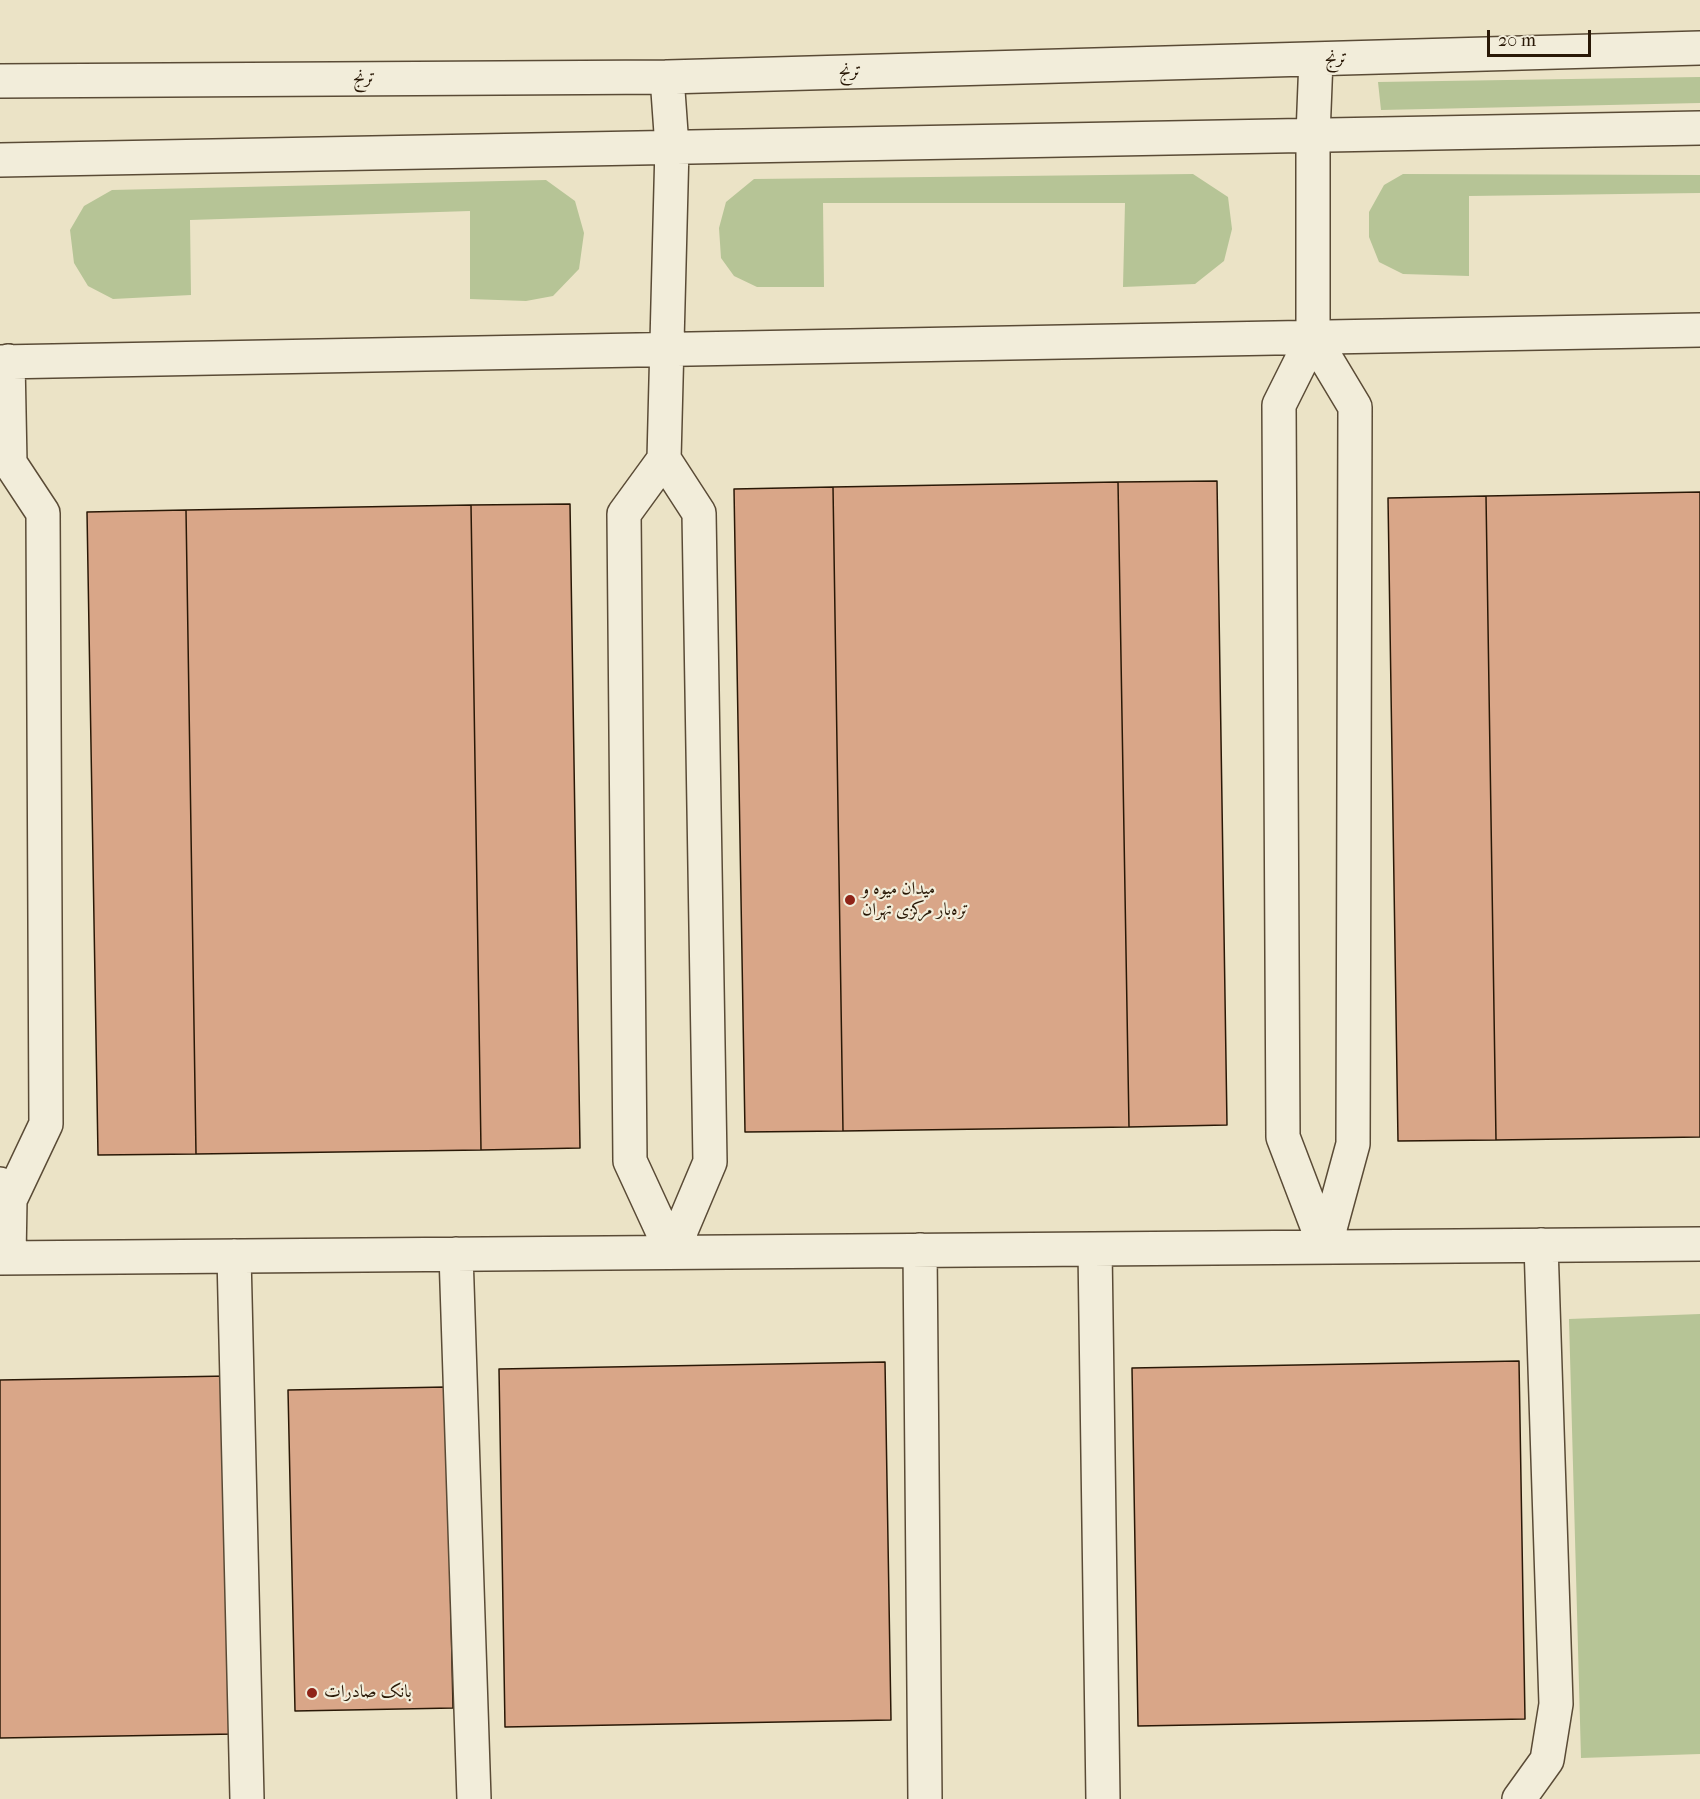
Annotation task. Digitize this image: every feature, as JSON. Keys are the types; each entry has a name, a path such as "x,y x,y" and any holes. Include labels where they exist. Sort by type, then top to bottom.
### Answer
{"lane":[{"name":"ترنج","path":"0,81 667,77 1700,48"},
{"path":"1316,59 1313,135 1313,337 1278,405 1283,1137 1325,1247"},
{"path":"667,77 672,147 664,459 624,514 630,1161 672,1252"},
{"path":"0,160 1700,128"},
{"path":"1700,330 4,362 5,468 43,513 46,1124 5,1192 4,1258 1700,1244"},
{"path":"1313,337 1355,407 1353,1144 1325,1247"},
{"path":"664,459 699,513 710,1162 672,1252"},
{"path":"1519,1799 1547,1760 1556,1704 1541,1245"},
{"path":"1095,1249 1103,1799"},
{"path":"920,1250 925,1799"},
{"path":"456,1254 474,1799"},
{"path":"234,1256 247,1799"}],"green space":[{"path":"1700,77 1700,103 1381,110 1378,82"},
{"path":"1193,174 1228,197 1232,229 1224,261 1195,284 1123,287 1125,203 823,203 824,287 757,287 734,276 721,258 719,228 726,202 754,179"},
{"path":"1403,174 1700,175 1700,193 1469,196 1469,276 1403,274 1379,262 1369,237 1369,212 1384,185"},
{"path":"546,180 575,201 584,233 579,269 553,296 526,301 470,299 470,211 190,220 191,295 113,299 88,286 74,263 70,230 84,206 112,190"},
{"path":"1700,1314 1700,1754 1581,1758 1569,1319"}],"building":[{"path":"1217,481 1227,1125 1129,1127 1118,482"},
{"path":"1118,482 1129,1127 843,1131 833,487"},
{"path":"833,487 843,1131 745,1132 734,489"},
{"path":"1700,492 1700,1137 1496,1140 1486,496"},
{"path":"1486,496 1496,1140 1398,1141 1388,498"},
{"path":"570,504 580,1148 481,1150 471,505"},
{"path":"471,505 481,1150 196,1154 186,510"},
{"path":"186,510 196,1154 98,1155 87,512"},
{"path":"1519,1361 1525,1719 1138,1726 1132,1368"},
{"path":"885,1362 891,1720 505,1727 499,1369"},
{"path":"229,1376 235,1734 0,1738 0,1380"},
{"path":"446,1387 453,1708 295,1711 288,1390"}],"place":[{"name":"میدان میوه و تره‌بار مرکزی تهران","path":"850,900"},
{"name":"بانک صادرات","path":"312,1693"}]}
